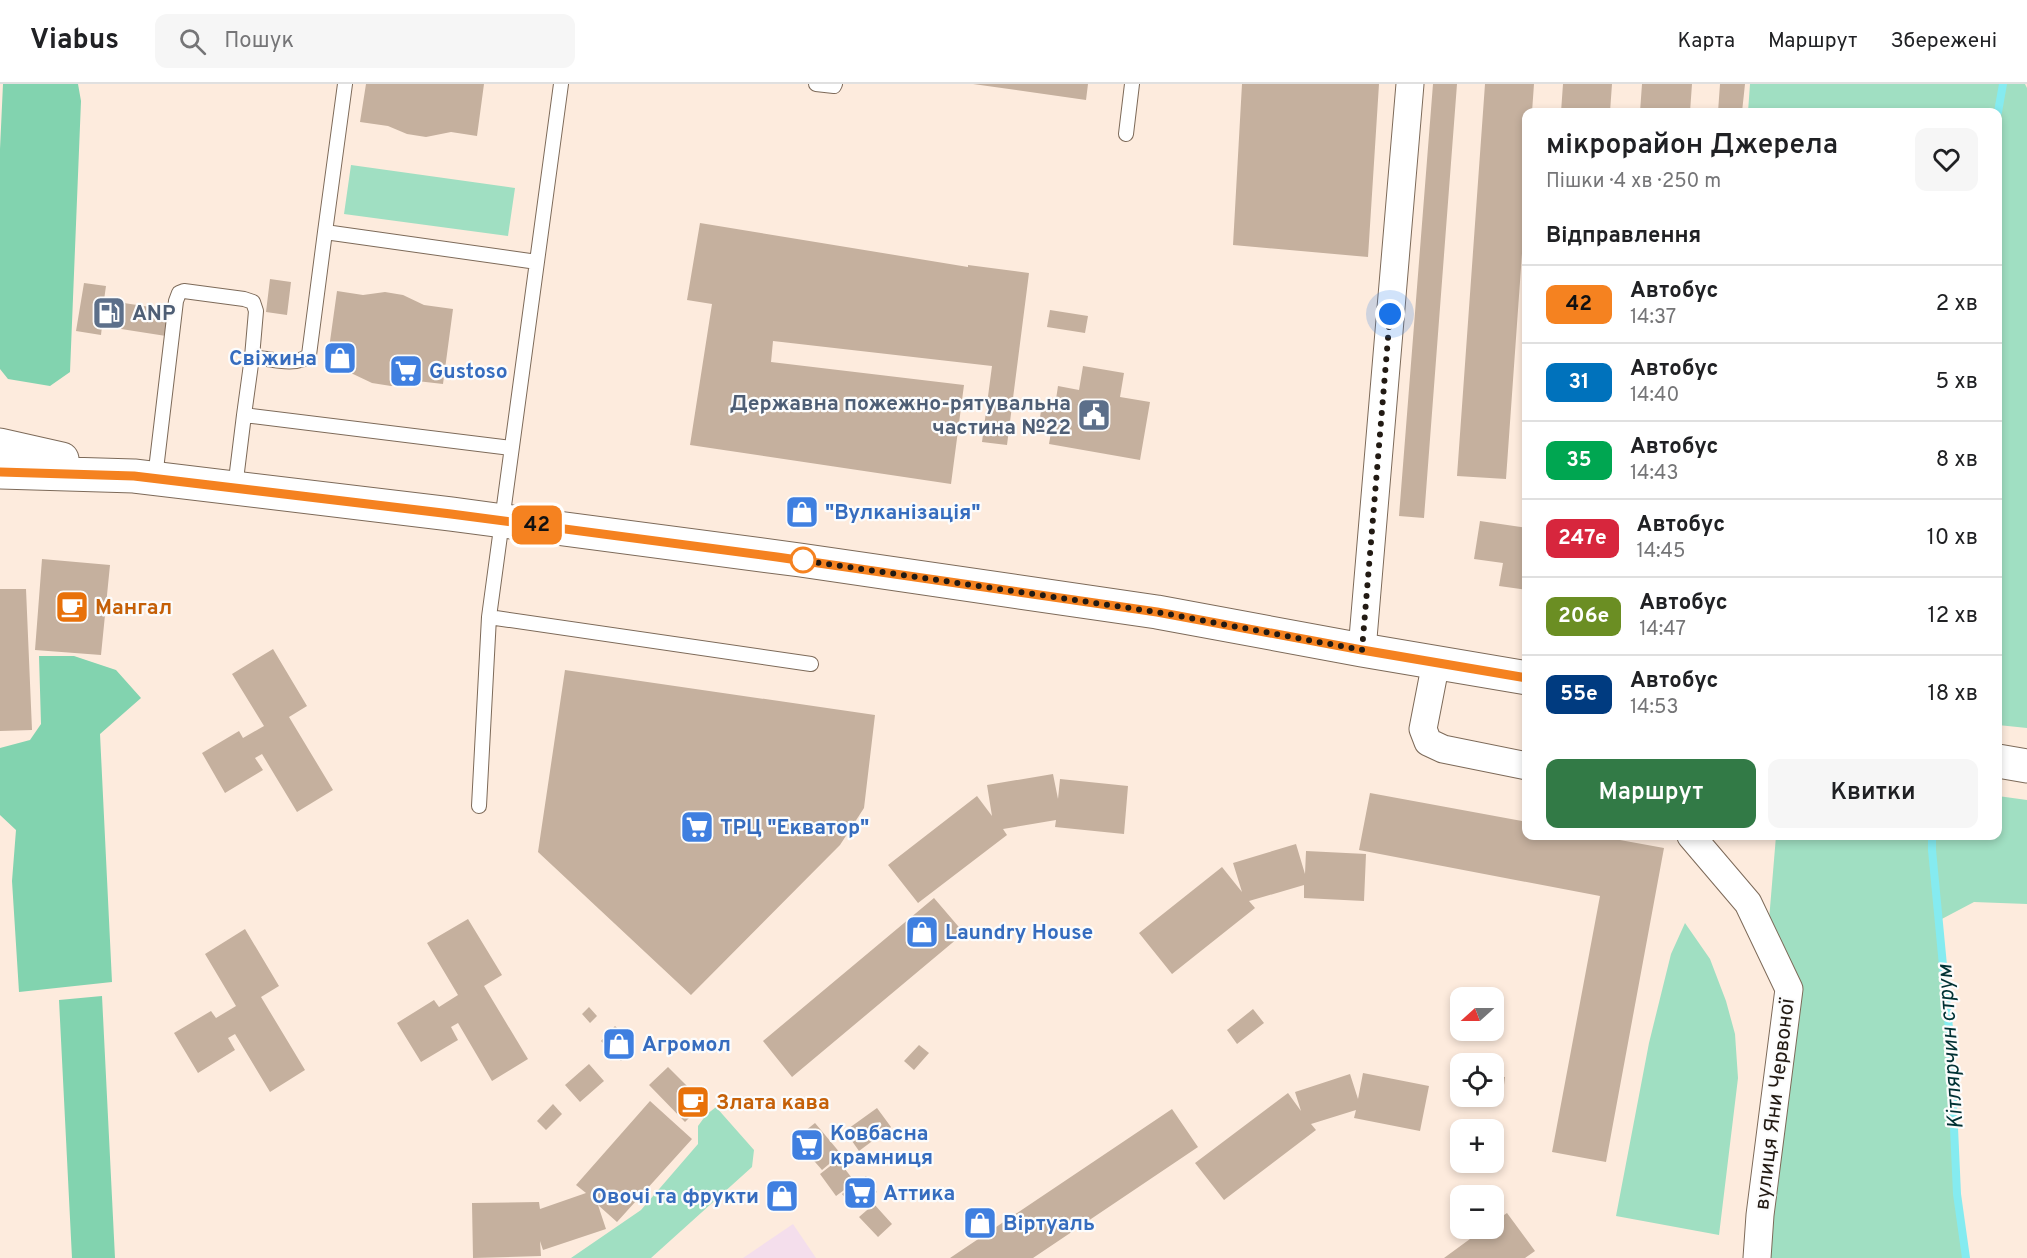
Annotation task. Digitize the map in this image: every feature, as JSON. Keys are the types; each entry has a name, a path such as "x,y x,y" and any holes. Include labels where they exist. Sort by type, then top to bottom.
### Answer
{"main road":[{"path":"0,445 144,477"},
{"path":"0,472 144,477 800,560 1157,612 1522,677"},
{"path":"2002,761 2027,766"}],"street":[{"path":"1362,650 1410,84"},
{"path":"1436,662 1423,729 1428,742 1443,749 1522,765"},
{"name":"вулиця Яни Червоної","path":"1694,840 1748,903 1788,989 1757,1258"}],"lane":[{"path":"252,357 295,361 303,360 309,355 345,84"},
{"path":"479,806 489,617 561,84"},
{"path":"816,84 834,87 835,84"},
{"path":"1126,134 1132,84"},
{"path":"325,232 537,262"},
{"path":"144,477 164,387 178,293 184,291 244,298 253,302 256,311 236,488"},
{"path":"244,415 512,448"},
{"path":"489,617 811,664"}],"shaded area":[{"path":"793,1224 816,1258 743,1258"}],"green space":[{"path":"3,84 78,84 81,101 70,372 50,386 8,379 0,369 0,149"},
{"path":"1750,84 2025,84 2027,88 2027,728 2002,725 2002,108 1748,108"},
{"path":"351,165 515,188 508,236 344,214"},
{"path":"39,656 74,656 116,670 141,698 100,734 112,982 19,992 12,881 16,830 0,815 0,748 30,740 41,724"},
{"path":"2002,797 2027,800 2027,904 1974,902 1938,921 1950,1039 1956,1194 1965,1258 1758,1258 1788,989 1767,944 1776,840 2002,840"},
{"path":"1685,923 1710,959 1726,1001 1735,1034 1738,1078 1719,1235 1616,1216 1649,1043 1671,954"},
{"path":"102,996 115,1258 72,1258 59,1000"},
{"path":"716,1107 754,1150 752,1167 651,1258 571,1258 641,1210 698,1144 698,1126"}],"building":[{"path":"366,84 484,84 477,136 451,132 426,137 407,134 388,126 360,122"},
{"path":"973,84 1088,84 1086,100"},
{"path":"1242,84 1379,84 1368,257 1233,245"},
{"path":"1433,84 1457,84 1424,518 1399,516"},
{"path":"1485,84 1534,84 1532,108 1522,108 1522,253 1506,479 1457,476"},
{"path":"1563,84 1612,84 1610,108 1561,108"},
{"path":"1642,84 1692,84 1690,108 1640,108"},
{"path":"1720,84 1745,84 1742,108 1718,108"},
{"path":"700,223 968,267 968,265 1029,273 1007,445 982,442 992,366 773,341 771,362 964,385 951,484 690,445 712,304 687,300"},
{"path":"270,279 291,282 287,315 266,312"},
{"path":"84,283 106,286 104,300 170,310 166,336 102,326 101,335 76,331"},
{"path":"337,291 363,295 385,292 403,295 424,305 453,309 443,384 417,381 391,386 372,383 353,374 326,370"},
{"path":"1050,310 1088,316 1085,333 1047,327"},
{"name":"Державна пожежно-рятувальна частина №22","path":"1083,366 1124,373 1120,397 1150,402 1140,460 1049,444 1052,426 1039,424 1042,404 1055,406 1058,386 1079,390"},
{"path":"1480,521 1522,527 1522,589 1499,586 1503,563 1474,559"},
{"name":"Мангал","path":"42,559 110,565 101,655 35,650"},
{"path":"0,589 26,589 32,730 0,731"},
{"path":"273,649 307,706 289,717 333,790 297,812 262,754 255,758 263,770 225,793 202,753 239,731 243,738 264,726 232,674"},
{"name":"ТРЦ \"Екватор\"","path":"565,670 875,715 864,808 840,845 691,995 538,852"},
{"path":"1053,774 1058,799 1060,779 1128,786 1124,834 1055,827 1056,820 1003,829 1007,835 918,903 888,865 977,796 992,816 987,785"},
{"path":"1370,793 1522,821 1522,840 1620,840 1664,848 1606,1162 1552,1152 1600,896 1359,850"},
{"path":"1296,844 1305,874 1306,851 1366,854 1364,901 1304,898 1304,885 1249,901 1255,908 1172,974 1139,933 1222,867 1242,892 1233,863"},
{"path":"934,898 964,933 792,1077 763,1041"},
{"path":"468,919 502,975 484,986 528,1059 492,1081 458,1023 451,1027 458,1040 421,1062 397,1023 434,1000 439,1007 458,995 427,943"},
{"path":"245,929 279,986 261,997 305,1070 270,1092 235,1034 228,1038 235,1050 198,1073 174,1033 211,1011 216,1018 236,1006 205,954"},
{"path":"589,1007 597,1016 590,1023 582,1014"},
{"path":"1253,1009 1264,1023 1237,1044 1227,1030"},
{"path":"615,1026 635,1045 621,1061 601,1041"},
{"path":"919,1045 929,1053 914,1070 904,1061"},
{"path":"589,1064 604,1081 580,1102 565,1085"},
{"path":"668,1067 704,1103 685,1122 649,1085"},
{"path":"1363,1073 1429,1086 1420,1131 1354,1118 1356,1110 1311,1124 1316,1130 1224,1200 1195,1163 1288,1093 1301,1111 1295,1092 1350,1074 1358,1099"},
{"path":"650,1101 692,1139 617,1222 598,1205 606,1229 543,1250 540,1241 541,1256 473,1258 472,1203 539,1202 540,1209 586,1193 576,1185"},
{"path":"553,1104 562,1114 546,1130 537,1121"},
{"path":"877,1108 891,1127 859,1151 845,1131"},
{"path":"1172,1109 1198,1147 1033,1258 950,1258"},
{"path":"815,1123 841,1154 822,1170 795,1139"},
{"path":"838,1160 855,1182 836,1196 820,1174"},
{"name":"Аттика","path":"866,1176 877,1192 855,1209 842,1194"},
{"name":"Овочі та фрукти","path":"782,1182 796,1200 783,1210 769,1192"},
{"path":"874,1204 892,1224 878,1237 859,1217"},
{"path":"1507,1213 1535,1251 1525,1258 1444,1258 1470,1239 1504,1239 1504,1215"}],"waterway":[{"name":"Кітлярчин струм","path":"1999,108 2003,84"},
{"name":"Кітлярчин струм","path":"1932,840 1950,1039 1957,1194 1966,1258"}],"bus line":[{"name":"42","path":"0,472 134,476 451,514 777,557 1157,612 1522,677"}],"place":[{"name":"ANP","path":"109,313"},
{"name":"Свіжина","path":"340,358"},
{"name":"Gustoso","path":"406,371"},
{"name":"Державна пожежно-рятувальна частина №22","path":"1094,415"},
{"name":"\"Вулканізація\"","path":"802,512"},
{"name":"Мангал","path":"72,607"},
{"name":"ТРЦ \"Екватор\"","path":"697,827"},
{"name":"Laundry House","path":"922,932"},
{"name":"Агромол","path":"619,1044"},
{"name":"Злата кава","path":"693,1102"},
{"name":"Ковбасна крамниця","path":"807,1145"},
{"name":"Аттика","path":"860,1193"},
{"name":"Овочі та фрукти","path":"782,1196"},
{"name":"Віртуаль","path":"980,1223"}],"route":[{"path":"803,560 800,560 1157,612 1362,650 1390,314"}]}
